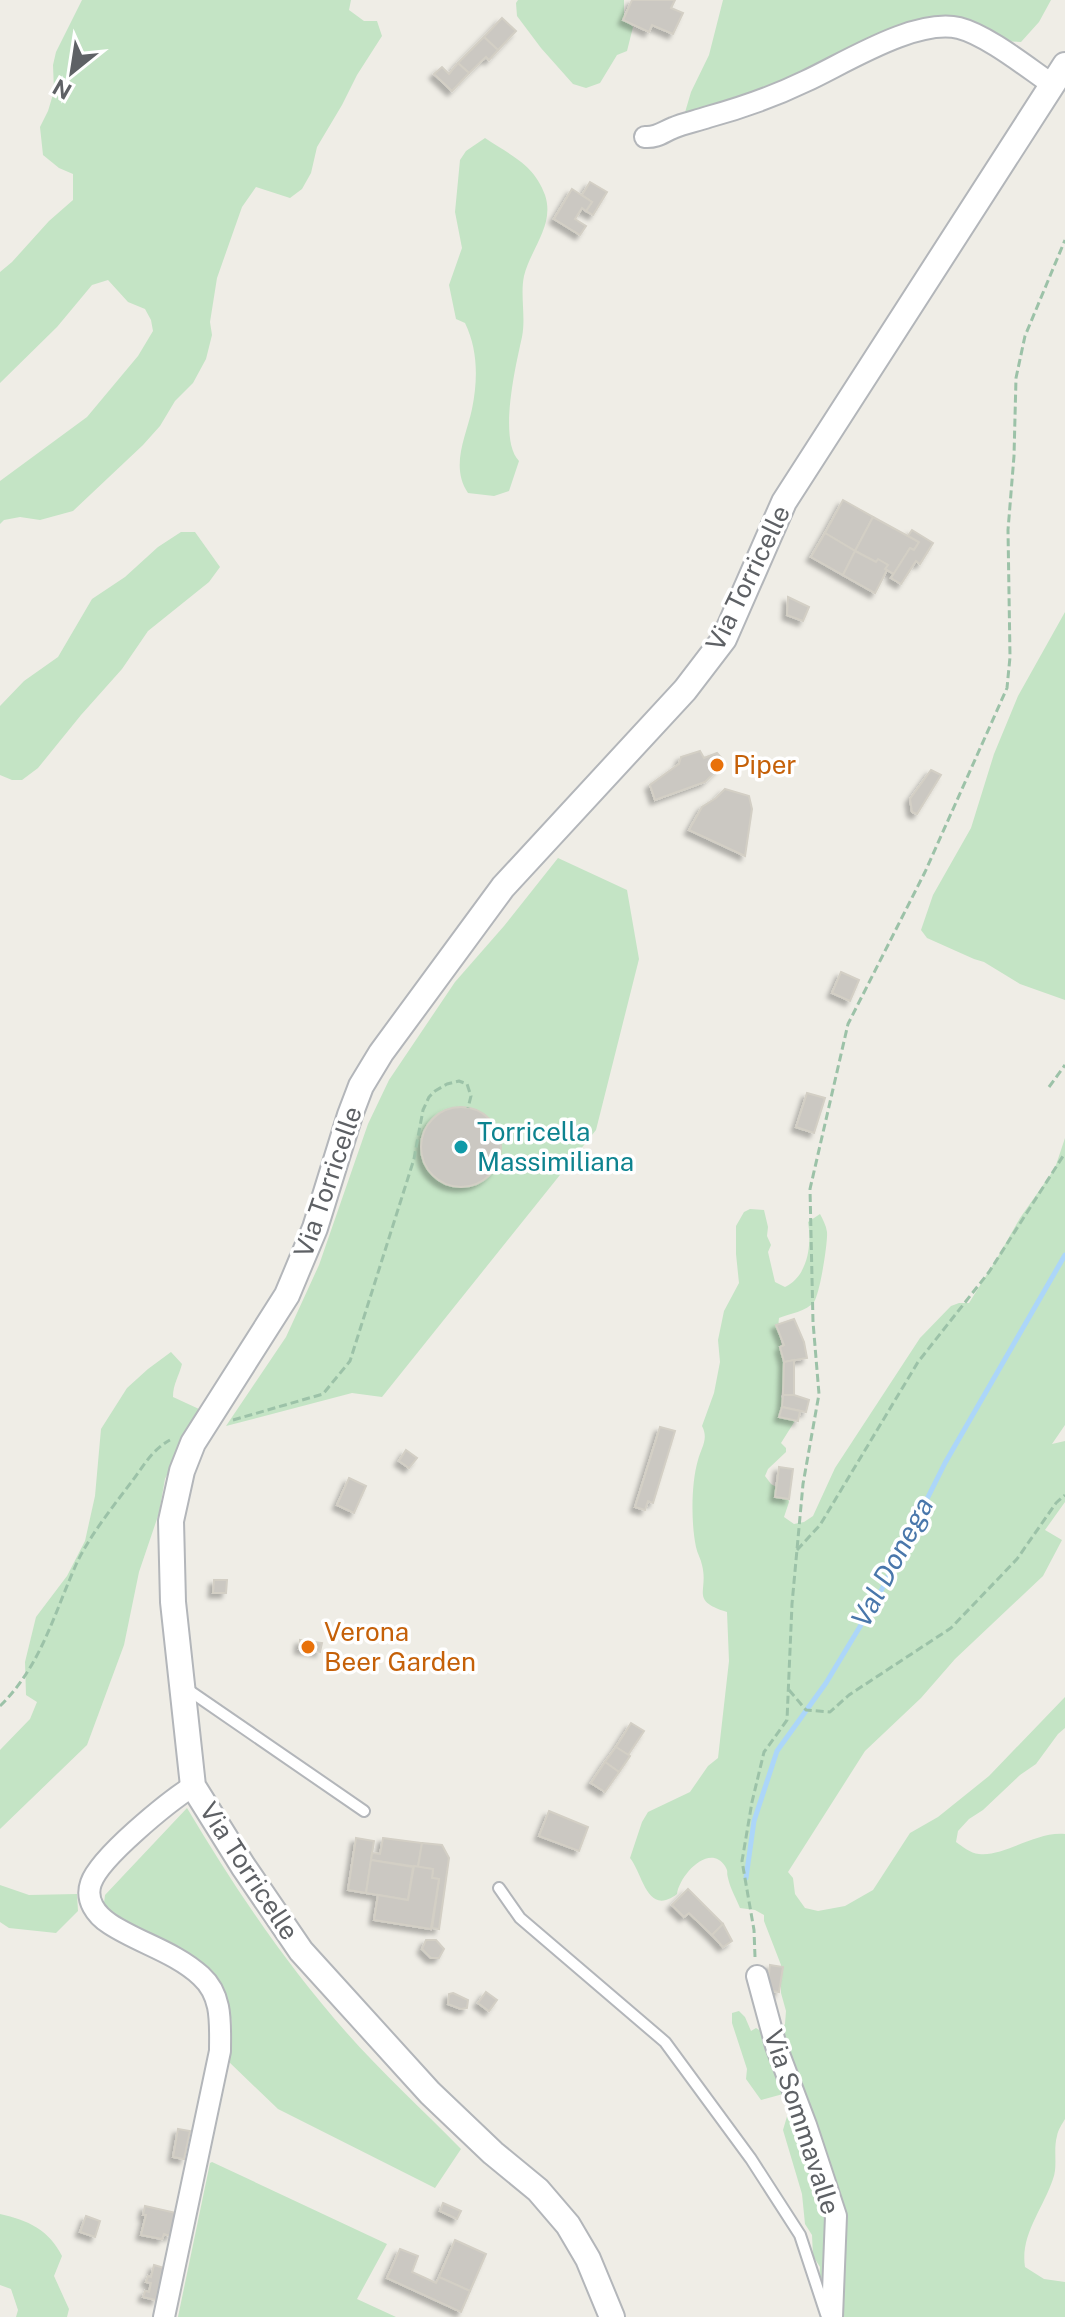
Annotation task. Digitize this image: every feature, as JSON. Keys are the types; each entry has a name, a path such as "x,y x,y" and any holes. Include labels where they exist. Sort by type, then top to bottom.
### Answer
{"street":[{"name":"Via Torricelle","path":"612,2317 588,2259 568,2225 538,2190 493,2153 430,2093 301,1951 193,1786 173,1602 171,1521 182,1471 193,1443 287,1295 315,1228 361,1086 381,1053 503,887 685,690 724,639 784,502 1059,75 958,28 934,27 904,35 804,82 726,112 673,128 655,138 645,137"},
{"path":"164,2317 220,2051 220,2009 202,1977 170,1955 125,1933 96,1914 90,1903 90,1885 101,1865 149,1820 193,1786"},
{"name":"Via Sommavalle","path":"757,1976 776,2046 836,2216 830,2317"}],"lane":[{"path":"183,1686 364,1811"},
{"path":"499,1888 520,1918 665,2042 751,2159 800,2235 830,2317"}],"path":[{"path":"757,1976 754,1930 742,1861 764,1752 787,1720 792,1604 803,1484 819,1394 813,1322 810,1189 848,1024 925,872 1007,688 1011,626 1008,530 1016,378 1025,336 1065,240"},
{"path":"1049,1087 1065,1065"},
{"path":"0,1704 17,1690 46,1641 76,1563 158,1446 204,1423 236,1420 323,1394 338,1378 350,1361 359,1336 414,1159 419,1125 429,1097 447,1084 459,1081 467,1084 471,1096 468,1108"},
{"path":"797,1550 820,1525 918,1362 989,1272 1065,1153"},
{"path":"789,1690 806,1710 830,1712 849,1695 951,1628 1017,1559 1065,1495"}],"green space":[{"path":"82,0 351,0 349,10 364,21 377,21 382,36 317,147 311,173 302,189 290,198 256,187 242,207 217,278 210,322 212,335 206,359 193,383 175,401 160,426 73,511 40,520 20,517 4,520 0,524 0,481 87,417 138,356 153,331 145,309 128,302 108,280 92,285 57,327 0,383 0,272 73,200 73,174 59,168 43,155 40,127 54,91 56,52"},
{"path":"518,0 624,0 624,19 633,27 627,51 617,55 600,83 586,88 573,84 517,16"},
{"path":"723,0 1051,0 1039,22 1021,42 926,28 862,58 807,92 692,126 681,126 691,92 709,55"},
{"path":"485,138 528,168 540,184 547,206 545,226 524,276 523,329 510,401 510,437 519,461 509,491 494,496 468,493 460,472 461,451 474,398 476,365 465,323 456,319 449,285 462,248 455,212 460,160 466,151"},
{"path":"181,532 195,532 220,567 209,582 148,631 122,669 38,768 22,780 0,775 0,706 24,681 58,657 92,599"},
{"path":"1065,612 1065,1000 1020,984 984,962 927,938 921,930 933,895 971,828 994,754 1018,696"},
{"path":"558,858 627,890 639,959 596,1130 382,1397 352,1393 226,1426 286,1337 319,1265 368,1124 389,1080 455,982"},
{"path":"1065,1138 1065,1425 1052,1444 1065,1441 1065,1502 1045,1530 1062,1540 1043,1576 955,1659 921,1698 865,1751 788,1872 793,1878 795,1894 805,1908 818,1911 845,1906 873,1890 910,1833 938,1817 989,1776 1065,1697 1065,1728 1036,1764 969,1819 958,1831 956,1842 967,1850 989,1854 1043,1836 1065,1834 1065,2119 1056,2141 1053,2179 1029,2233 1024,2255 1025,2267 1044,2279 1065,2282 1065,2317 821,2317 818,2294 820,2267 813,2256 812,2235 805,2224 802,2194 783,2130 788,2113 783,2094 761,2100 746,2079 747,2069 732,2023 732,2013 739,2011 751,2031 756,2028 764,2033 779,2033 785,2024 781,1965 764,1915 740,1908 726,1868 718,1860 711,1858 696,1864 683,1879 677,1894 667,1900 659,1900 647,1891 630,1858 648,1812 690,1792 708,1766 718,1758 729,1661 727,1612 715,1608 704,1599 704,1574 694,1538 692,1504 696,1469 705,1439 702,1426 714,1393 720,1362 718,1340 724,1311 739,1283 736,1226 744,1212 764,1210 775,1282 785,1287 799,1275 807,1259 808,1222 820,1214 827,1229 823,1267 814,1302 779,1318 785,1367 781,1397 798,1416 781,1443 786,1452 765,1476 771,1484 787,1493 789,1502 784,1517 794,1524 804,1522 813,1516 835,1468 920,1338 951,1306 969,1303 1020,1218 1055,1168"},
{"path":"171,1352 182,1364 173,1397 199,1409 165,1479 159,1513 139,1572 124,1645 87,1745 0,1829 0,1750 30,1719 37,1702 26,1695 25,1662 36,1617 67,1576 85,1541 95,1496 101,1429 127,1388"},
{"path":"187,1808 223,1867 302,1979 388,2077 461,2149 435,2188 278,2109 228,2061 232,2025 222,1990 107,1911 105,1895"},
{"path":"0,1885 29,1895 77,1894 78,1911 56,1933 9,1928 0,1922"},
{"path":"212,2162 387,2244 357,2299 396,2317 178,2317"},
{"path":"0,2214 20,2219 37,2228 57,2247 62,2256 54,2276 69,2309 67,2317 16,2317 18,2310 11,2289 0,2285"}],"building":[{"path":"632,0 675,0 671,8 683,13 673,34 652,25 649,32 623,20"},
{"path":"502,18 516,31 498,50 484,37"},
{"path":"484,37 498,50 469,73 458,63"},
{"path":"458,63 469,73 452,91 434,74 442,67 449,74"},
{"path":"590,182 607,192 593,215 586,211 592,202 582,195"},
{"path":"572,189 592,202 586,211 582,208 575,219 586,226 580,235 554,219"},
{"path":"843,500 873,517 855,551 825,533"},
{"path":"873,517 919,542 914,550 910,548 894,574 885,569 888,565 855,551"},
{"path":"912,530 933,543 920,564 916,561 901,584 891,578 910,548 914,550 919,542 908,536"},
{"path":"825,533 855,551 843,575 811,557"},
{"path":"855,551 888,565 875,593 843,575"},
{"path":"788,597 809,607 803,621 787,615"},
{"path":"700,751 704,758 717,753 725,762 705,782 655,800 650,785 679,764 681,757"},
{"path":"931,770 941,775 917,814 912,812 910,799"},
{"path":"725,789 749,796 752,809 745,856 689,830 702,807"},
{"path":"841,972 859,980 850,1001 832,993"},
{"path":"807,1093 825,1098 814,1133 796,1127"},
{"name":"Torricella Massimiliana","path":"461,1107 476,1110 489,1119 498,1132 501,1147 498,1162 489,1175 476,1184 461,1187 446,1184 433,1175 424,1162 421,1147 424,1132 433,1119 446,1110"},
{"path":"794,1319 807,1358 784,1362 780,1347 784,1345 776,1325"},
{"path":"794,1360 794,1395 783,1395 784,1362"},
{"path":"783,1395 809,1400 806,1412 782,1407"},
{"path":"782,1407 800,1411 798,1421 779,1417"},
{"path":"660,1427 675,1431 653,1503 648,1501 645,1510 635,1507"},
{"path":"406,1450 417,1458 409,1468 399,1461"},
{"path":"779,1467 793,1469 789,1499 775,1497"},
{"path":"349,1478 366,1486 354,1513 337,1505"},
{"path":"214,1580 227,1580 226,1593 213,1593"},
{"path":"300,1640 322,1643 320,1652 299,1649"},
{"path":"631,1723 644,1731 628,1755 616,1747"},
{"path":"616,1747 630,1756 619,1772 605,1762"},
{"path":"605,1762 619,1772 605,1792 591,1783"},
{"path":"549,1811 588,1827 579,1851 539,1836"},
{"path":"356,1838 374,1841 366,1893 348,1890"},
{"path":"383,1838 422,1843 418,1867 371,1860 372,1853 380,1854"},
{"path":"422,1843 442,1845 449,1858 439,1929 432,1928 439,1879 432,1878 433,1869 418,1867"},
{"path":"371,1860 413,1867 408,1900 366,1893"},
{"path":"414,1866 433,1869 432,1878 439,1879 431,1929 374,1920 378,1895 408,1900"},
{"path":"688,1889 723,1924 712,1935 689,1913 684,1917 672,1905"},
{"path":"723,1924 732,1941 723,1947 712,1935"},
{"path":"426,1940 436,1940 444,1949 439,1958 431,1958 422,1949"},
{"path":"770,1965 783,1967 779,1992 767,1990"},
{"path":"486,1992 497,2000 489,2011 478,2003"},
{"path":"449,1994 468,2000 467,2008 448,2004"},
{"path":"178,2129 190,2131 184,2159 173,2157"},
{"path":"443,2203 461,2211 457,2219 440,2211"},
{"path":"145,2206 176,2213 170,2236 164,2234 162,2239 141,2235"},
{"path":"86,2216 100,2221 95,2237 80,2232"},
{"path":"455,2240 486,2254 470,2291 439,2277"},
{"path":"400,2249 418,2256 412,2272 436,2283 439,2277 470,2291 461,2312 387,2278"},
{"path":"154,2265 164,2268 156,2300 143,2297 145,2291 149,2292 151,2283 146,2282"}],"waterway":[{"name":"Val Donega","path":"746,1878 754,1821 777,1751 826,1683 879,1595 945,1463 1065,1255"}],"place":[{"name":"Piper","path":"717,765"},
{"name":"Torricella Massimiliana","path":"461,1147"},
{"name":"Verona Beer Garden","path":"308,1647"}]}
